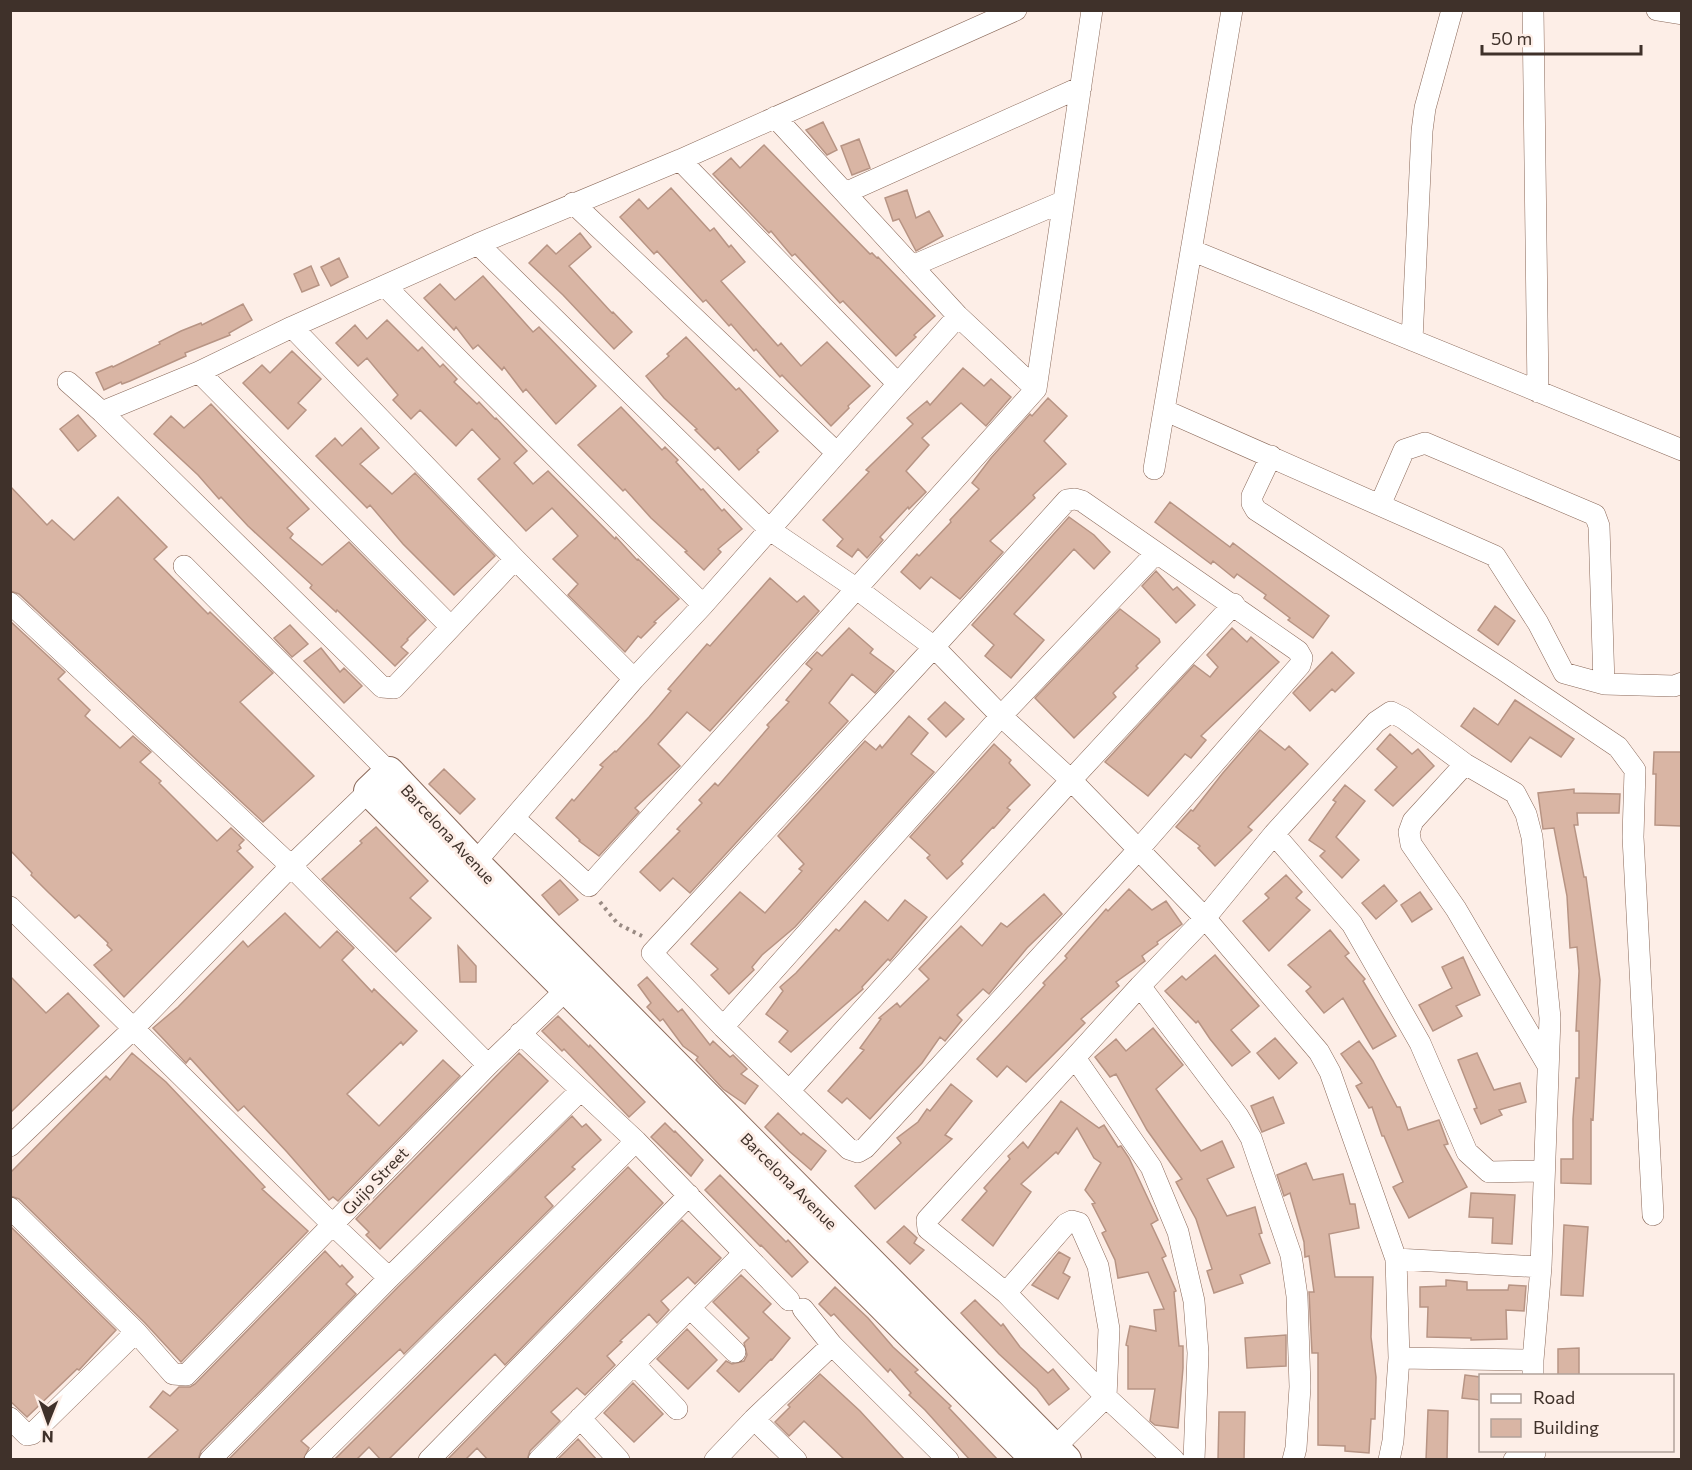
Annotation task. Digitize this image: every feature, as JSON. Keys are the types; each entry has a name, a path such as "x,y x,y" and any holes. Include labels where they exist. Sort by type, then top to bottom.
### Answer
{"street":[{"path":"102,412 199,372 292,327 478,244 680,160 1016,10"},
{"path":"514,818 589,886 1036,389 1092,10"},
{"path":"1154,469 1232,10"},
{"path":"1412,340 1422,131 1425,108 1452,10"},
{"path":"1533,10 1538,392"},
{"path":"1657,10 1682,14"},
{"path":"845,192 1081,87"},
{"path":"775,117 958,316 1036,389"},
{"path":"680,160 898,384"},
{"path":"912,266 1062,202"},
{"path":"573,203 837,453"},
{"path":"478,244 770,530 857,589 934,647 1001,716 1071,780 1205,918 1319,1052 1330,1072 1396,1259 1399,1358 1393,1441 1389,1460"},
{"path":"1191,250 1682,450"},
{"path":"385,286 703,605"},
{"path":"467,872 634,679 770,530 958,316"},
{"path":"292,327 634,679"},
{"path":"199,372 450,626"},
{"path":"68,382 102,412 382,687 394,688 515,559"},
{"path":"1164,410 1495,556 1538,623 1564,673 1604,684 1674,686 1682,683"},
{"path":"1380,505 1404,450 1425,443 1595,515 1599,526 1604,684"},
{"path":"1271,456 1252,496 1252,503 1256,510 1618,747 1635,770 1633,837 1653,1215"},
{"path":"1067,500 1082,501 1234,604 1298,651 1302,658 1299,665 1138,850 865,1149 858,1152 849,1149 723,1027 652,953 1067,500"},
{"path":"723,1027 1001,716 1156,553"},
{"path":"10,1146 133,1029 291,866 379,781 184,566"},
{"path":"10,603 291,866 488,1065"},
{"path":"789,1091 1234,604"},
{"path":"1550,703 1564,673"},
{"path":"1174,1460 1106,1397 1006,1293 928,1228 927,1220 1205,918 1274,834 1376,722 1391,712 1403,718 1465,764 1515,793 1526,813 1532,837 1550,1018 1541,1268 1533,1368 1399,1358"},
{"path":"1465,764 1413,821 1409,832 1411,844 1456,909 1547,1064"},
{"name":"Barcelona Avenue","path":"379,781 1050,1457"},
{"path":"1274,834 1352,924 1420,1042 1467,1152 1489,1172 1543,1171"},
{"name":"Barcelona Avenue","path":"467,872 567,989 1050,1457"},
{"path":"10,907 389,1278"},
{"path":"1140,986 1238,1116 1246,1130 1291,1255 1297,1296 1300,1387 1296,1448 1293,1460"},
{"name":"Guijo Street","path":"136,1332 173,1374 186,1375 488,1065 567,989"},
{"path":"520,1033 636,1141 832,1345 948,1460"},
{"path":"1075,1058 1151,1167 1178,1232 1194,1301 1198,1353 1194,1460"},
{"path":"210,1460 389,1278 581,1090"},
{"path":"315,1460 636,1141"},
{"path":"429,1460 689,1195"},
{"path":"10,1208 136,1332 32,1434 27,1435 10,1418"},
{"path":"1006,1293 1065,1224 1072,1221 1078,1223 1098,1266 1110,1329 1106,1397 1050,1457"},
{"path":"539,1460 744,1253"},
{"path":"1396,1259 1541,1268"},
{"path":"690,1308 735,1352"},
{"path":"715,1460 754,1419 832,1345"},
{"path":"634,1364 677,1408"},
{"path":"580,1418 619,1460"},
{"path":"754,1419 796,1460"},
{"path":"1514,1460 1535,1454"}],"path":[{"path":"589,886 618,924 649,939 652,953"}],"building":[{"path":"823,122 837,150 827,155 806,130"},
{"path":"859,139 870,168 852,175 841,146"},
{"path":"764,145 870,254 878,257 935,316 896,356 843,301 840,303 795,254 792,256 771,231 769,233 713,174 731,158 740,168"},
{"path":"671,188 710,231 714,228 745,262 721,281 778,346 781,343 801,366 827,342 870,386 831,426 782,375 780,377 756,349 754,351 731,324 729,326 706,300 703,302 657,251 654,254 620,217 639,199 648,209"},
{"path":"907,190 916,218 929,211 943,236 916,251 899,219 893,221 885,198"},
{"path":"580,233 591,247 569,266 632,332 614,349 529,263 547,245 556,254"},
{"path":"339,258 348,277 331,286 321,267"},
{"path":"311,266 319,285 302,292 294,274"},
{"path":"483,276 533,332 539,327 596,386 556,424 526,389 523,392 504,367 502,370 478,345 473,349 456,327 454,330 424,298 440,284 455,300"},
{"path":"243,304 252,320 229,333 230,335 185,353 186,356 130,381 122,384 121,382 104,390 96,373 160,344 159,342 181,331 201,323 202,325"},
{"path":"387,320 418,351 422,347 440,367 443,364 457,379 454,382 496,418 527,451 514,463 533,484 548,471 615,539 616,537 679,599 654,622 656,623 641,638 638,636 625,652 568,595 578,584 553,559 578,536 552,508 526,531 478,479 500,459 472,429 456,446 420,410 411,419 393,400 398,395 367,358 358,366 336,343 355,325 367,339"},
{"path":"686,337 736,390 739,388 778,431 739,470 718,447 715,450 695,430 697,429 664,398 646,376"},
{"path":"292,351 321,379 298,403 306,410 288,429 243,383 262,365 270,373"},
{"path":"963,368 984,386 991,379 1011,397 986,426 961,403 922,438 929,445 906,471 926,492 909,509 908,507 880,537 883,540 867,558 858,549 852,557 837,546 843,539 823,520 869,472 866,470 913,424 907,418 927,401 930,405"},
{"path":"1048,398 1067,416 1044,441 1066,464 1033,495 1035,498 990,541 1003,552 960,599 931,577 920,589 901,572 951,522 950,520 979,489 972,483 1030,414 1032,416"},
{"path":"211,404 309,509 287,528 293,534 290,538 322,565 349,542 426,620 401,647 408,653 395,666 337,610 336,612 310,588 312,585 248,526 221,497 219,499 198,475 154,434 171,416 184,428"},
{"path":"621,407 662,450 665,447 678,460 676,462 701,490 703,489 742,529 718,549 721,552 704,570 625,489 623,491 578,445"},
{"path":"78,415 96,436 78,451 60,429"},
{"path":"361,428 379,448 360,464 392,494 415,473 495,556 454,595 403,544 370,505 367,508 316,456 335,438 342,446"},
{"path":"10,486 47,525 52,520 74,540 118,497 167,547 154,559 208,614 210,612 273,673 240,702 314,776 263,822 19,594 10,591"},
{"path":"1170,502 1230,547 1233,543 1329,616 1313,638 1288,620 1290,618 1264,598 1266,595 1237,574 1234,578 1213,561 1211,564 1155,522"},
{"path":"1069,517 1094,535 1110,552 1094,569 1074,549 1014,614 1044,640 1011,678 985,656 994,645 972,625"},
{"path":"1156,571 1173,590 1177,587 1195,605 1176,623 1142,586"},
{"path":"770,578 797,602 804,596 819,611 710,731 687,712 658,744 680,766 635,808 639,812 599,856 579,841 556,818 603,767 600,765 616,752 649,717 671,691 668,689 707,644 710,646"},
{"path":"1495,606 1515,621 1498,645 1478,630"},
{"path":"1120,609 1160,642 1113,693 1116,697 1074,738 1035,698"},
{"path":"10,621 65,672 58,679 90,710 85,716 120,748 133,736 151,752 140,762 217,841 231,828 244,840 237,851 253,867 124,997 94,965 112,950 107,945 108,943 79,915 75,918 31,875 32,873 10,850"},
{"path":"290,625 308,644 292,657 274,638"},
{"path":"849,628 873,649 870,653 894,671 875,693 852,674 829,703 848,721 690,893 673,878 660,891 640,872 680,831 677,829 702,803 699,800 715,783 718,786 769,727 767,725 789,702 786,700 812,669 806,664 817,652 822,656"},
{"path":"1232,628 1247,642 1251,637 1279,662 1201,736 1206,740 1191,758 1185,754 1148,796 1105,762 1194,665 1210,677 1218,667 1207,655"},
{"path":"321,648 340,672 344,668 362,686 344,703 304,661"},
{"path":"1332,652 1354,673 1335,692 1332,689 1310,711 1293,693"},
{"path":"1515,700 1574,739 1561,757 1530,737 1511,762 1461,726 1474,708 1498,725"},
{"path":"945,702 964,719 946,737 928,719"},
{"path":"909,716 928,733 911,754 934,772 795,927 762,955 752,967 754,970 729,994 711,975 718,969 691,944 740,892 765,913 802,871 799,869 804,864 778,836 865,741 876,750 880,745 882,748"},
{"path":"1260,730 1285,750 1289,746 1308,764 1248,827 1252,830 1215,866 1198,848 1200,846 1176,827 1191,810 1193,811"},
{"path":"1390,734 1412,754 1418,749 1434,766 1393,806 1375,790 1397,767 1377,749"},
{"path":"994,744 1011,760 1009,763 1030,785 1007,808 1010,810 994,828 961,861 963,864 947,879 927,858 930,855 910,837"},
{"path":"1654,752 1682,752 1681,826 1655,825"},
{"path":"444,769 475,799 460,814 429,784"},
{"path":"1345,785 1365,801 1336,837 1359,860 1342,878 1320,856 1325,851 1309,840 1336,802 1333,800"},
{"path":"1574,789 1574,793 1620,794 1619,813 1577,813 1578,825 1574,825 1584,877 1586,877 1600,980 1593,1120 1591,1119 1591,1184 1561,1183 1561,1159 1573,1159 1576,1078 1579,1078 1579,1031 1576,1031 1579,971 1577,947 1570,948 1567,896 1554,828 1543,829 1538,793"},
{"path":"376,827 428,881 410,898 431,918 396,952 322,879 362,843 360,841"},
{"path":"1286,875 1302,892 1296,898 1310,910 1269,951 1243,921 1269,898 1265,894"},
{"path":"560,880 578,900 559,915 542,895"},
{"path":"1384,885 1397,901 1376,919 1362,903"},
{"path":"1129,889 1152,910 1166,901 1182,924 1142,956 1145,961 1116,982 1119,986 1081,1019 1085,1023 1026,1082 1007,1066 997,1077 977,1059 1045,985 1043,983 1067,958 1065,956 1106,909 1108,911"},
{"path":"1420,892 1432,909 1412,922 1401,905"},
{"path":"1044,894 1062,914 1027,948 989,994 983,989 957,1015 962,1020 945,1041 940,1037 922,1063 870,1119 847,1098 842,1103 828,1091 864,1050 860,1048 881,1019 879,1018 897,1003 900,1007 929,979 919,969 961,926 982,946 1001,923 1007,927"},
{"path":"905,900 927,917 890,961 888,959 862,987 863,989 791,1052 779,1042 788,1031 766,1014 783,991 780,987 836,929 839,931 865,901 888,921"},
{"path":"285,913 320,948 337,931 354,948 342,960 372,992 374,989 417,1031 403,1045 401,1042 347,1094 379,1126 443,1060 460,1076 338,1201 333,1197 329,1200 244,1106 238,1111 190,1058 186,1063 153,1028 178,1007 243,941 248,947"},
{"path":"1330,930 1349,953 1345,956 1365,979 1363,981 1396,1036 1373,1049 1343,998 1324,1013 1306,991 1311,987 1288,965"},
{"path":"458,946 476,966 476,982 460,982"},
{"path":"1215,955 1259,1006 1231,1030 1250,1052 1232,1066 1198,1021 1196,1023 1165,991 1182,976 1186,980"},
{"path":"1463,957 1480,995 1456,1006 1462,1016 1433,1031 1419,1005 1452,988 1442,967"},
{"path":"10,976 46,1013 68,993 99,1026 10,1113"},
{"path":"647,977 678,1012 682,1009 710,1045 713,1041 730,1057 733,1055 747,1069 741,1074 758,1086 745,1104 723,1089 696,1060 698,1057 683,1046 663,1019 660,1021 647,1007 651,1003 638,985"},
{"path":"558,1016 589,1047 590,1045 645,1102 629,1117 564,1049 562,1051 542,1031"},
{"path":"1153,1028 1183,1065 1156,1089 1201,1151 1222,1141 1234,1167 1207,1179 1227,1216 1255,1207 1262,1233 1259,1234 1270,1263 1240,1275 1243,1283 1214,1293 1207,1271 1212,1269 1196,1219 1176,1182 1182,1179 1147,1130 1116,1074 1110,1077 1095,1057 1116,1039 1126,1051"},
{"path":"1275,1038 1297,1063 1279,1079 1257,1053"},
{"path":"1359,1041 1373,1061 1397,1107 1400,1107 1408,1130 1439,1120 1448,1144 1444,1145 1467,1187 1409,1218 1393,1187 1403,1182 1384,1136 1382,1136 1372,1107 1369,1108 1356,1086 1362,1083 1341,1054"},
{"path":"132,1053 166,1082 265,1187 262,1189 308,1231 181,1362 145,1323 19,1199 10,1196 10,1173 106,1076 110,1080"},
{"path":"519,1053 548,1081 380,1249 366,1235 369,1232 356,1219"},
{"path":"1477,1053 1494,1090 1520,1083 1526,1102 1499,1110 1502,1115 1481,1124 1458,1060"},
{"path":"951,1084 972,1101 945,1135 952,1139 875,1209 855,1186 901,1143 897,1138 918,1122 927,1109 930,1111"},
{"path":"1273,1097 1284,1123 1262,1132 1251,1106"},
{"path":"1061,1101 1099,1128 1104,1125 1118,1147 1121,1146 1129,1158 1158,1220 1151,1224 1166,1256 1162,1258 1176,1291 1174,1292 1179,1346 1183,1346 1178,1428 1155,1425 1150,1421 1155,1389 1128,1389 1128,1346 1126,1345 1130,1326 1156,1331 1154,1310 1164,1309 1148,1272 1118,1278 1115,1260 1102,1233 1106,1231 1092,1204 1095,1203 1085,1190 1101,1163 1094,1158 1077,1128 1058,1154 1056,1152 1021,1184 1031,1192 993,1246 962,1220 987,1191 984,1188 1010,1159 1008,1156 1023,1142 1028,1148"},
{"path":"778,1113 801,1135 803,1133 826,1151 811,1170 765,1127"},
{"path":"572,1116 582,1127 586,1124 601,1140 545,1197 553,1206 404,1354 400,1349 301,1441 309,1448 303,1460 228,1460 398,1287"},
{"path":"665,1123 703,1160 691,1176 651,1137"},
{"path":"1306,1163 1313,1180 1343,1174 1350,1204 1355,1204 1359,1228 1329,1234 1335,1277 1373,1277 1371,1337 1376,1377 1375,1419 1371,1419 1369,1453 1345,1451 1345,1446 1318,1445 1318,1353 1312,1353 1309,1292 1314,1292 1309,1256 1305,1257 1304,1242 1290,1193 1284,1196 1277,1175"},
{"path":"628,1167 663,1203 505,1365 495,1354 388,1460 381,1460 369,1447 356,1460 334,1460"},
{"path":"720,1175 808,1262 792,1277 705,1190"},
{"path":"1471,1193 1515,1195 1512,1244 1492,1243 1493,1218 1469,1217"},
{"path":"682,1220 721,1258 695,1284 688,1277 661,1301 669,1310 657,1323 649,1314 620,1341 622,1342 607,1356 615,1365 585,1395 577,1388 551,1412 560,1421 530,1451 527,1460 488,1460 477,1448 465,1460 447,1460"},
{"path":"1564,1225 1588,1227 1583,1296 1561,1295"},
{"path":"10,1226 116,1330 79,1370 77,1369 27,1417 10,1401"},
{"path":"904,1226 917,1238 914,1243 924,1250 910,1264 887,1242"},
{"path":"325,1251 353,1277 346,1284 356,1294 201,1451 198,1460 146,1460 178,1430 150,1407 163,1391 170,1396 179,1387 190,1387 195,1384"},
{"path":"1059,1252 1070,1258 1063,1273 1070,1277 1058,1299 1032,1285"},
{"path":"741,1275 771,1304 763,1312 790,1338 772,1360 739,1392 717,1371 726,1361 732,1364 744,1361 747,1355 744,1343 749,1338 713,1302"},
{"path":"1446,1280 1467,1282 1467,1290 1508,1290 1509,1285 1526,1286 1524,1311 1506,1310 1507,1339 1471,1340 1471,1338 1427,1337 1428,1307 1420,1307 1420,1287 1446,1286"},
{"path":"835,1287 918,1370 915,1372 951,1406 949,1408 998,1460 970,1460 909,1395 911,1393 890,1369 888,1372 834,1314 831,1316 819,1304"},
{"path":"975,1300 1001,1326 1003,1324 1020,1347 1048,1373 1053,1369 1069,1389 1049,1405 1037,1389 999,1354 961,1313"},
{"path":"687,1329 717,1360 688,1389 657,1359"},
{"path":"1286,1335 1286,1366 1247,1368 1245,1338"},
{"path":"1579,1348 1579,1374 1558,1374 1558,1349"},
{"path":"820,1374 860,1411 905,1460 845,1460 804,1421 789,1436 775,1422 790,1407 788,1405"},
{"path":"1465,1375 1479,1377 1479,1400 1462,1398"},
{"path":"633,1383 663,1414 634,1442 604,1413"},
{"path":"1428,1410 1448,1411 1447,1460 1426,1460"},
{"path":"1219,1412 1245,1412 1244,1460 1218,1460"},
{"path":"578,1439 597,1460 557,1460"}]}
